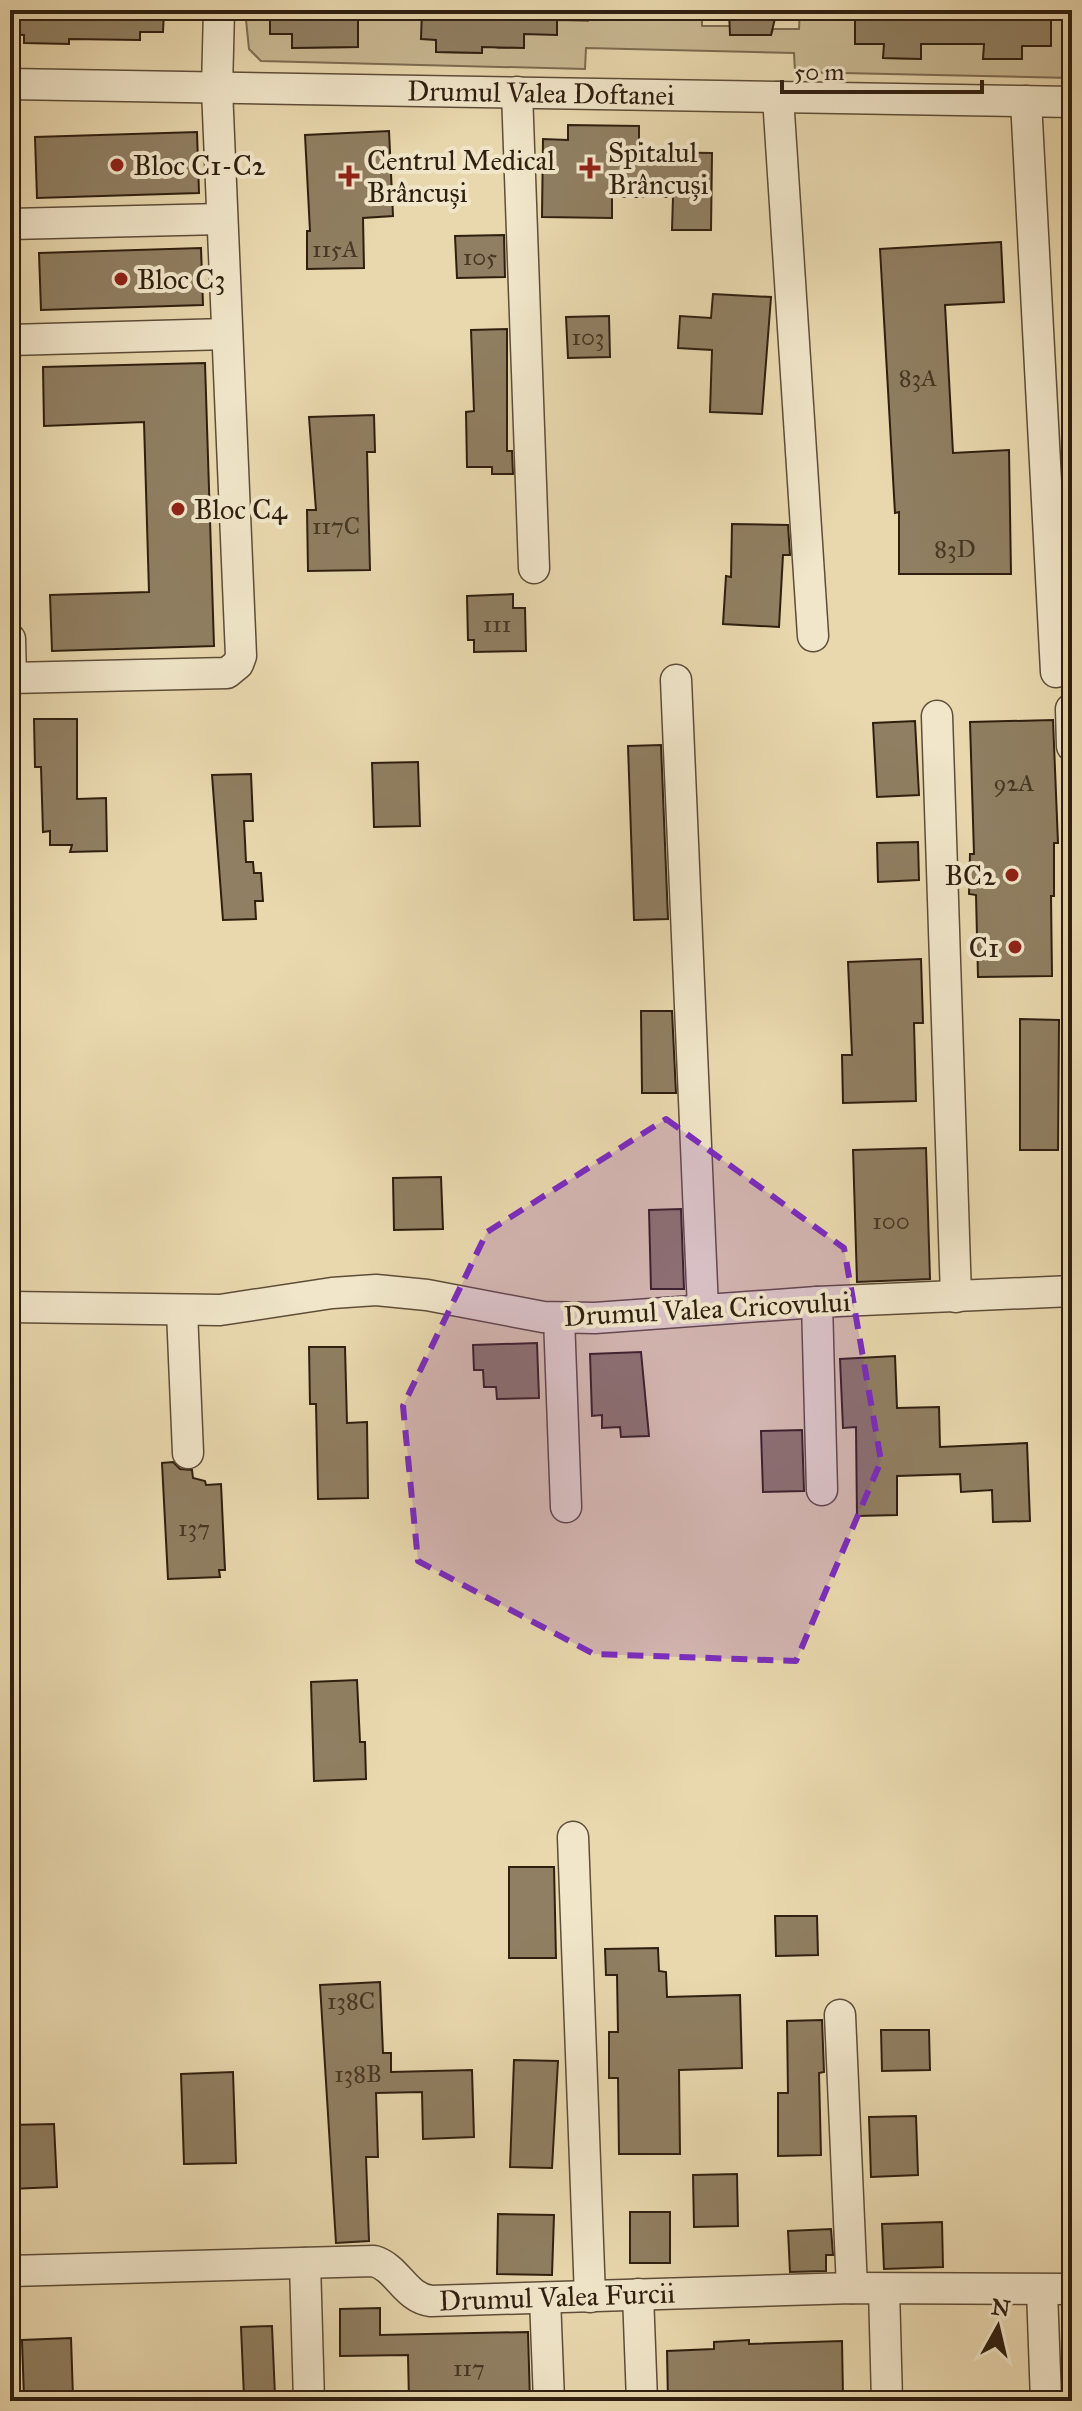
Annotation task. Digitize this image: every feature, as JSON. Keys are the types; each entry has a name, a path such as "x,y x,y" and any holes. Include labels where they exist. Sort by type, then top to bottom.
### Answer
{"street":[{"path":"10,639 11,678 227,673 238,664 241,647 217,89 219,10"},
{"name":"Drumul Valea Doftanei","path":"10,84 1072,102"},
{"path":"517,92 534,568"},
{"path":"778,97 813,636"},
{"path":"1026,101 1056,672"},
{"path":"10,224 222,219"},
{"path":"10,340 227,334"},
{"path":"676,680 703,1309"},
{"path":"1071,709 1072,746"},
{"path":"937,716 956,1297"},
{"name":"Drumul Valea Cricovului","path":"10,1307 182,1311 258,1306 332,1293 376,1290 427,1295 559,1318 817,1302 1072,1291"},
{"path":"817,1302 822,1490"},
{"path":"182,1311 188,1453"},
{"path":"559,1318 566,1507"},
{"path":"573,1837 590,2297"},
{"path":"840,2015 852,2288"},
{"name":"Drumul Valea Furcii","path":"10,2271 379,2262 412,2294 424,2300 852,2288 1057,2289"},
{"path":"305,2263 309,2401"},
{"path":"884,2289 887,2401"},
{"path":"1046,2401 1057,2289"},
{"path":"638,2294 642,2401"},
{"path":"545,2298 549,2401"}],"highlighted area":[{"path":"666,1119 844,1248 881,1461 796,1661 594,1654 418,1561 403,1406 487,1232"}],"shaded area":[{"path":"245,10 270,10 292,34 292,48 358,47 358,10 422,10 436,40 436,52 482,53 482,40 498,48 524,48 524,34 557,34 557,20 588,21 589,10 702,10 702,26 730,26 730,35 771,35 773,29 799,29 800,10 855,10 855,43 884,44 884,58 920,59 921,44 984,44 984,59 1021,59 1022,46 1051,10 1072,10 1072,78 795,72 794,53 586,48 585,69 261,61 249,49"}],"building":[{"path":"10,10 164,10 163,32 140,32 140,40 69,39 69,44 24,43 24,35 10,34"},
{"path":"270,10 358,10 358,47 292,48 292,34 270,34"},
{"path":"422,10 557,10 557,35 524,34 524,48 482,47 482,53 436,52 436,40 421,39"},
{"path":"729,10 777,10 771,35 730,35"},
{"path":"855,10 1051,10 1051,46 1022,46 1022,59 983,59 984,44 921,44 921,59 883,58 884,44 855,44"},
{"name":"Spitalul Brâncuși","path":"568,125 639,126 639,152 712,153 711,230 672,230 673,197 612,197 612,218 542,217 543,139 568,140"},
{"name":"Centrul Medical Brâncuși","path":"389,131 393,216 363,218 364,268 307,269 307,231 310,231 305,135"},
{"name":"Bloc C1-C2","path":"197,132 199,193 37,198 35,137"},
{"path":"504,235 505,277 457,278 455,236"},
{"path":"1001,242 1004,302 945,305 953,453 1009,450 1011,574 899,574 899,512 895,513 880,249"},
{"name":"Bloc C3","path":"201,248 203,305 41,310 39,253"},
{"path":"713,294 771,297 762,414 710,412 712,350 678,348 680,316 711,318"},
{"path":"609,316 610,357 568,358 566,317"},
{"path":"507,329 507,451 512,451 513,474 492,474 492,467 467,467 466,412 474,411 471,330"},
{"name":"Bloc C4","path":"205,363 214,646 52,651 50,595 149,592 144,422 44,426 43,367"},
{"path":"374,415 375,452 367,452 370,570 308,571 307,510 316,510 309,417"},
{"path":"732,524 788,525 790,555 783,555 779,627 723,624 726,576 731,577"},
{"path":"513,594 513,608 525,608 526,651 474,652 474,640 468,640 467,596"},
{"path":"34,719 77,719 77,799 106,798 107,851 70,852 72,845 50,845 50,831 43,832 41,767 35,767"},
{"path":"1053,720 1058,843 1054,843 1054,896 1051,896 1052,976 978,977 976,895 969,894 970,854 974,854 970,722"},
{"path":"915,721 919,795 877,797 873,723"},
{"path":"661,745 668,919 634,920 628,746"},
{"path":"418,762 420,826 374,827 372,763"},
{"path":"251,774 253,821 244,821 246,862 253,862 254,873 261,873 263,901 255,901 256,919 223,920 212,775"},
{"path":"918,842 919,880 878,882 877,843"},
{"path":"921,959 923,1023 914,1023 916,1101 843,1103 842,1055 852,1055 848,962"},
{"path":"641,1011 672,1011 676,1093 642,1093"},
{"path":"1020,1019 1059,1020 1058,1150 1020,1150"},
{"path":"926,1148 930,1279 857,1282 853,1150"},
{"path":"441,1177 443,1229 394,1230 393,1178"},
{"path":"681,1209 684,1289 651,1289 649,1210"},
{"path":"537,1343 539,1398 497,1399 496,1387 484,1387 483,1370 474,1370 473,1345"},
{"path":"309,1347 345,1347 347,1423 367,1422 368,1498 318,1499 316,1404 310,1404"},
{"path":"641,1352 649,1436 621,1437 620,1427 602,1428 602,1415 592,1416 590,1354"},
{"path":"895,1356 897,1408 939,1407 940,1447 1027,1443 1030,1521 993,1522 992,1490 961,1492 960,1474 897,1476 897,1515 857,1516 856,1427 843,1428 840,1359"},
{"path":"802,1430 804,1491 763,1492 761,1431"},
{"path":"173,1462 180,1469 192,1470 193,1478 205,1481 206,1485 221,1484 225,1570 219,1570 220,1577 168,1579 162,1463"},
{"path":"357,1680 360,1742 365,1742 366,1779 314,1781 311,1682"},
{"path":"509,1867 554,1867 556,1958 509,1958"},
{"path":"775,1916 817,1916 818,1955 776,1956"},
{"path":"658,1948 659,1971 666,1972 667,1997 740,1995 742,2068 679,2070 680,2154 619,2154 618,2078 609,2078 609,2032 618,2032 617,1975 606,1975 605,1949"},
{"path":"380,1982 383,2053 391,2053 391,2072 472,2070 474,2137 423,2139 422,2092 376,2093 378,2157 366,2157 369,2241 336,2243 320,1985"},
{"path":"822,2020 824,2072 819,2073 821,2155 778,2156 778,2093 788,2093 787,2021"},
{"path":"881,2030 929,2030 930,2070 882,2071"},
{"path":"514,2060 558,2061 552,2168 510,2167"},
{"path":"233,2072 236,2163 184,2164 181,2074"},
{"path":"916,2116 918,2175 871,2177 869,2117"},
{"path":"54,2124 57,2187 10,2189 10,2125"},
{"path":"737,2174 738,2226 694,2227 693,2175"},
{"path":"630,2212 670,2212 670,2263 630,2263"},
{"path":"498,2214 554,2215 552,2275 497,2274"},
{"path":"942,2222 943,2267 884,2269 882,2224"},
{"path":"831,2229 833,2255 826,2255 826,2271 790,2272 788,2231"},
{"path":"380,2308 380,2335 528,2332 530,2401 409,2401 408,2355 340,2356 340,2309"},
{"path":"272,2326 275,2396 244,2397 241,2327"},
{"path":"71,2338 73,2397 24,2399 22,2340"},
{"path":"749,2340 749,2344 842,2341 843,2397 668,2401 667,2351 714,2349 714,2342"}],"place":[{"name":"Bloc C1-C2","path":"117,165"},
{"name":"Spitalul Brâncuși","path":"590,168"},
{"name":"Centrul Medical Brâncuși","path":"349,176"},
{"name":"Bloc C3","path":"121,279"},
{"name":"Bloc C4","path":"178,509"},
{"name":"BC2","path":"1012,875"},
{"name":"C1","path":"1015,947"}]}
